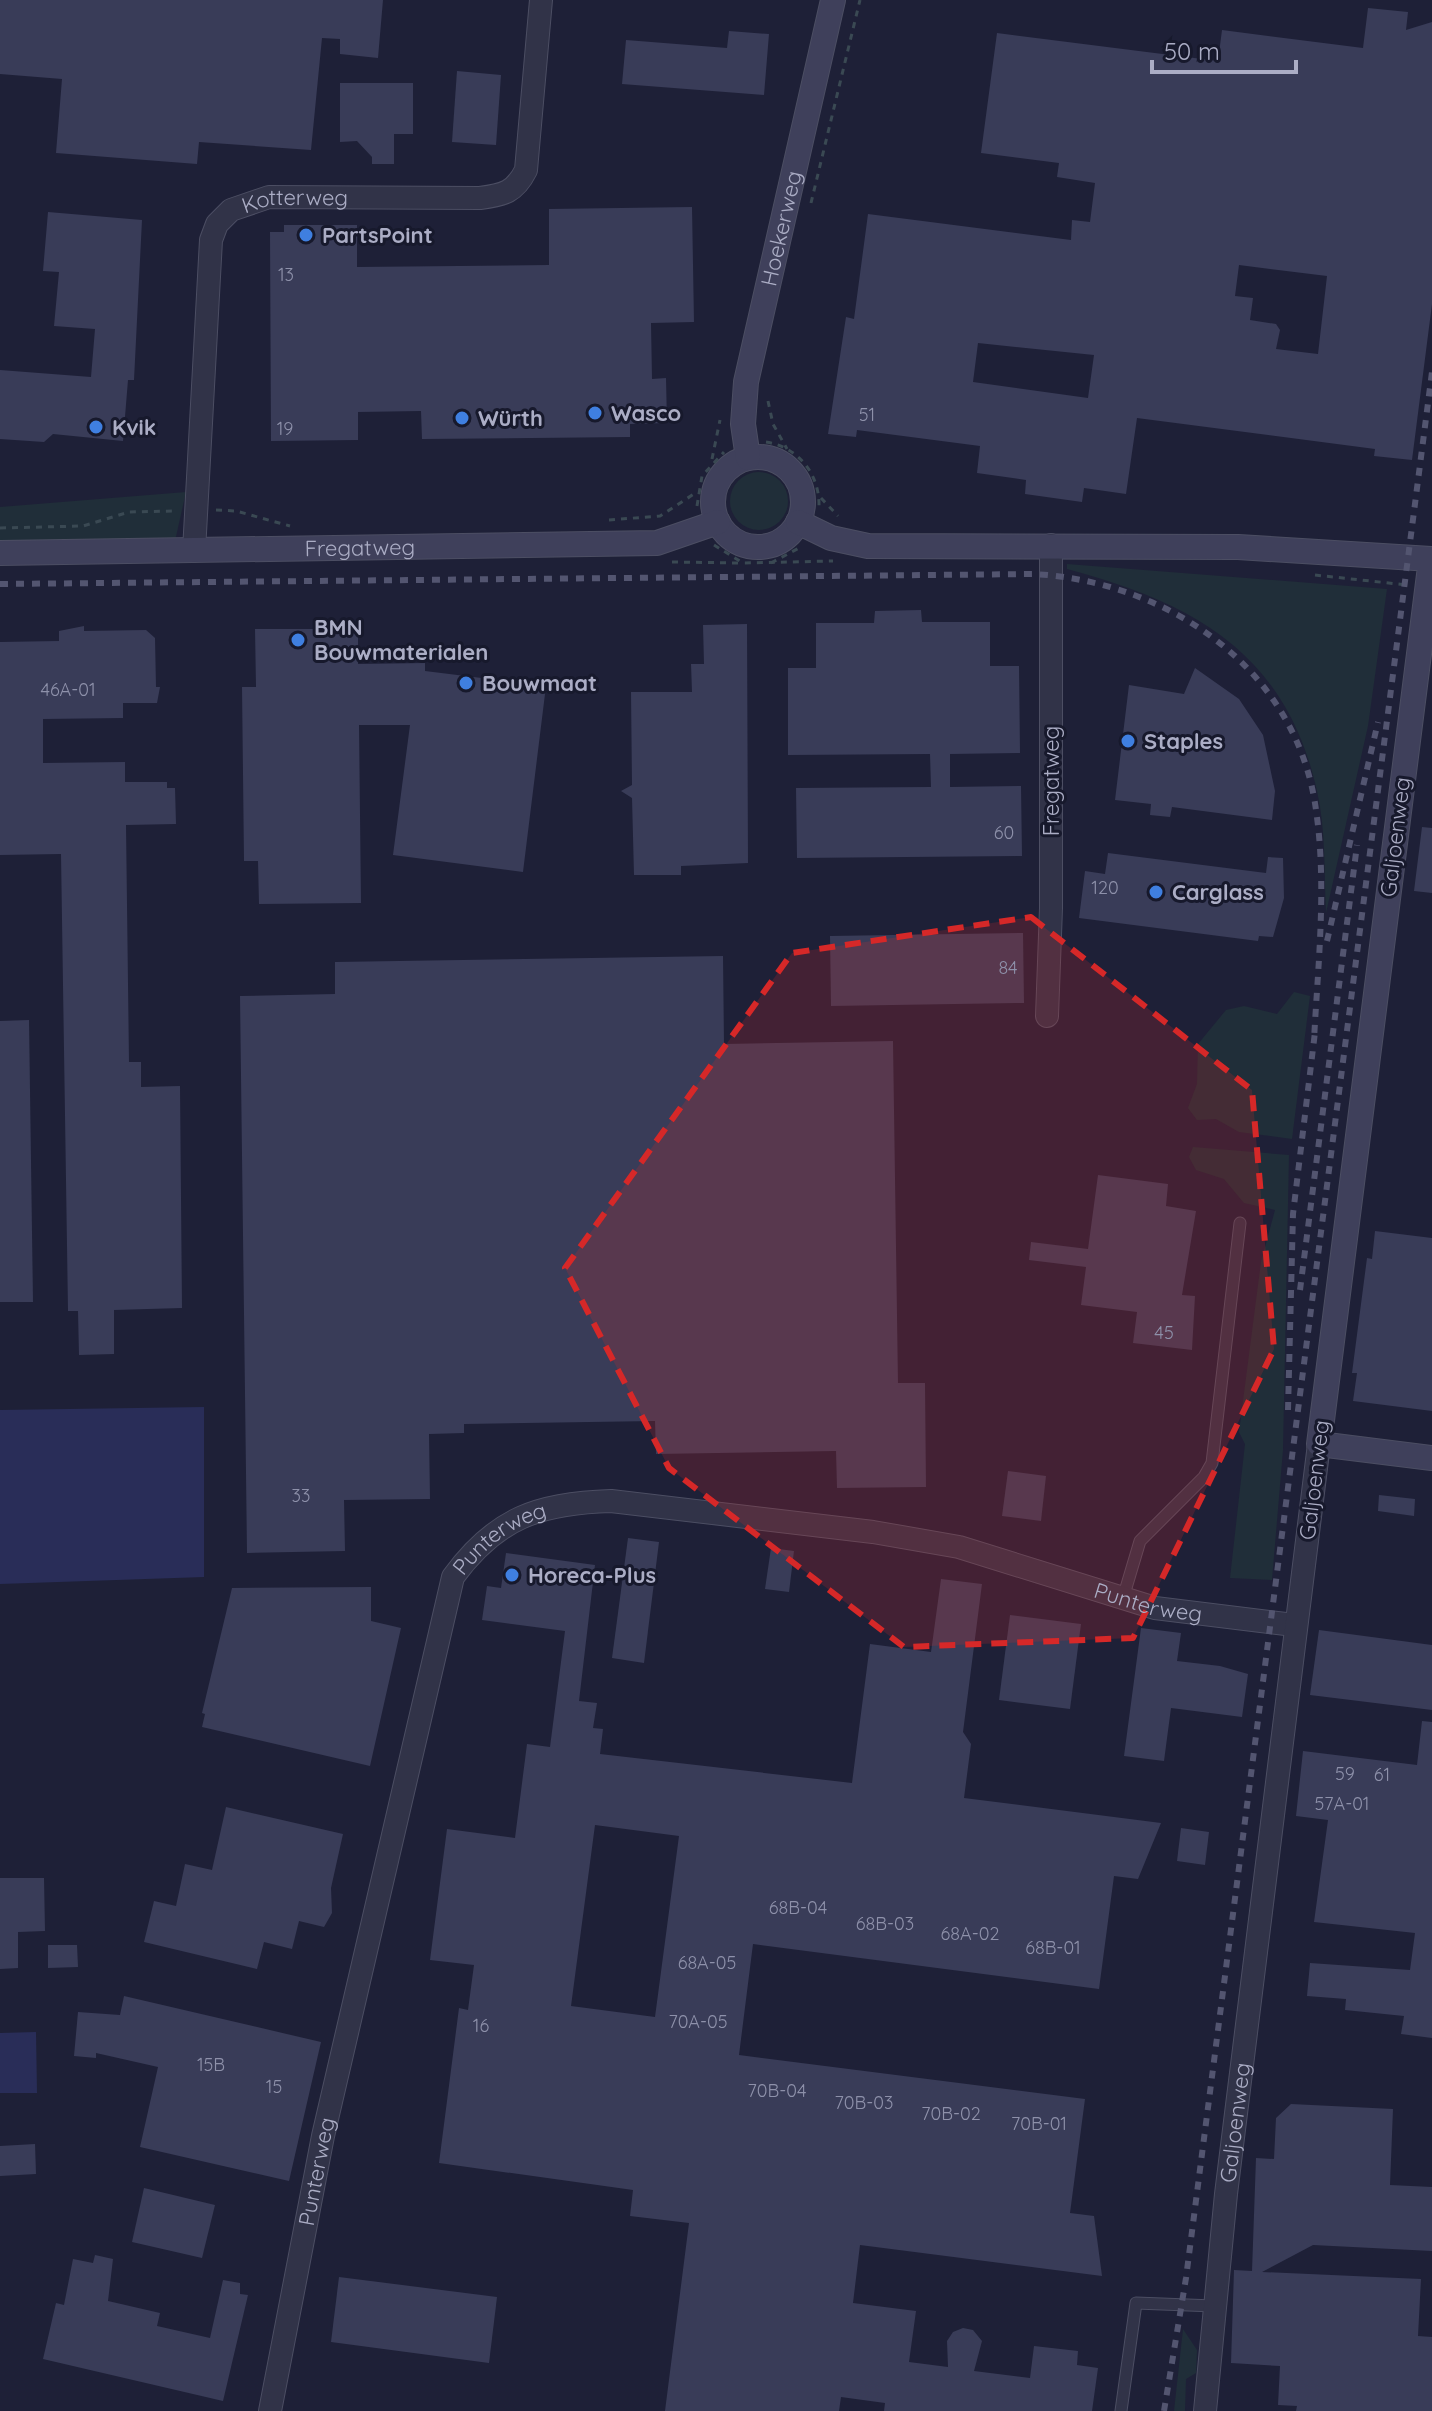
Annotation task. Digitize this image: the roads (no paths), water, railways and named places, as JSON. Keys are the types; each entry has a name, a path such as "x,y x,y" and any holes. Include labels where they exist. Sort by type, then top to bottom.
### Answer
{"street":[{"name":"Kotterweg","path":"194,551 211,240 217,224 231,210 269,197 480,198 501,196 517,188 526,170 541,0"},
{"name":"Hoekerweg","path":"747,450 743,424 746,382 833,0"},
{"path":"747,450 775,460 796,478 806,526 758,547 739,543 710,526 717,482 747,450"},
{"name":"Fregatweg","path":"0,553 648,544 672,540 710,526"},
{"path":"806,526 847,543 868,546 1238,547 1431,555"},
{"name":"Fregatweg","path":"1047,1016 1051,908 1051,545"},
{"name":"Galjoenweg","path":"1205,2411 1214,2306 1294,1625 1431,555"},
{"path":"1319,1444 1432,1458"},
{"name":"Punterweg","path":"270,2411 323,2136 453,1577 474,1548 499,1528 536,1510 568,1502 611,1501 873,1532 959,1547 1155,1608 1294,1625"}],"lane":[{"path":"1123,1598 1140,1541 1204,1477 1212,1463 1240,1223"},
{"path":"1121,2411 1136,2303 1214,2306"}],"water":[{"path":"204,1407 204,1577 0,1584 0,1410"},
{"path":"36,2032 37,2093 0,2093 0,2033"}],"railway":[{"path":"1164,2411 1186,2278 1432,372"},
{"path":"0,584 1033,574 1083,580 1131,594 1176,614 1218,641 1253,675 1283,714 1304,759 1316,810 1321,867 1314,1040"},
{"path":"1327,941 1378,722"},
{"path":"1300,1290 1357,845"},
{"path":"1288,1410 1293,1214 1315,1032"}],"place":[{"name":"PartsPoint","path":"306,235"},
{"name":"Wasco","path":"595,413"},
{"name":"Würth","path":"462,418"},
{"name":"Kvik","path":"96,427"},
{"name":"BMN Bouwmaterialen","path":"298,640"},
{"name":"Bouwmaat","path":"466,683"},
{"name":"Staples","path":"1128,741"},
{"name":"Carglass","path":"1156,892"},
{"name":"Horeca-Plus","path":"512,1575"}]}
